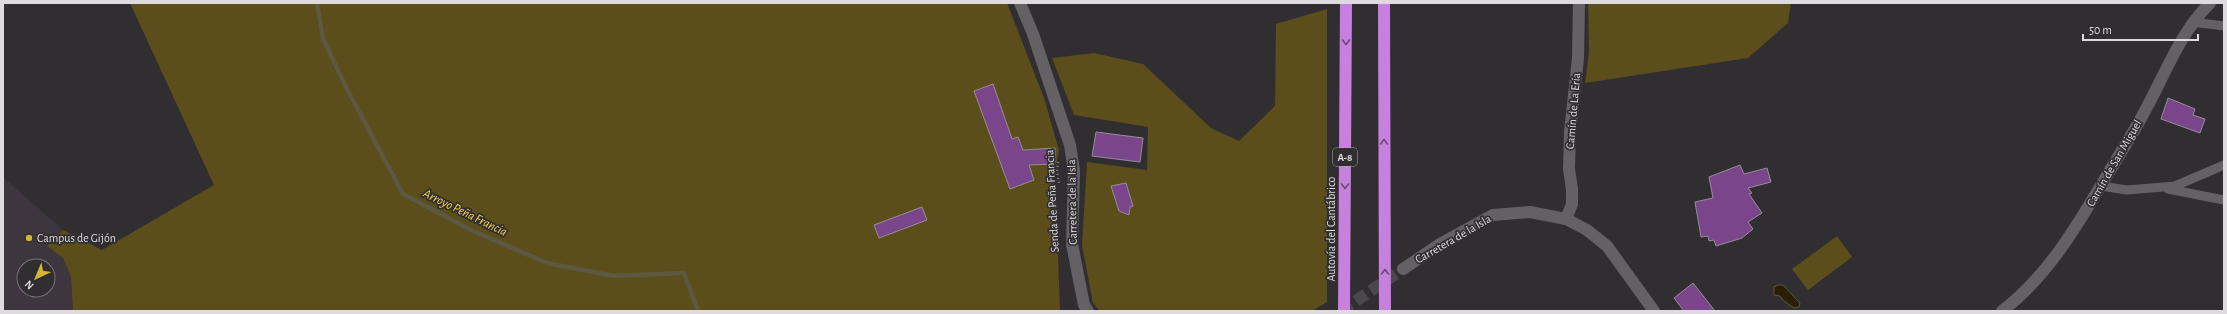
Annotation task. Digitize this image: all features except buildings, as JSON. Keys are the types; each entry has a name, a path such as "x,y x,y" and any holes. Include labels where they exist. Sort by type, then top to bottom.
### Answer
{"highway":[{"name":"Autovía del Cantábrico","path":"1344,311 1346,3"},
{"path":"1384,3 1384,311"}],"street":[{"name":"Carretera de la Isla","path":"1020,3 1033,34 1070,145 1074,171 1072,244 1084,305 1088,311"},
{"name":"Camín de La Ería","path":"1566,219 1572,204 1569,169 1570,132 1578,58 1579,3"},
{"name":"Camín de San Miguel","path":"2002,311 2020,298 2038,279 2069,239 2145,111 2192,22 2210,3"},
{"name":"Carretera de la Isla","path":"1403,269 1440,244 1493,215 1530,212 1566,219 1587,230 1607,246 1654,311"}],"lane":[{"path":"2192,22 2224,26"},
{"path":"2101,186 2127,190 2175,186 2224,166"},
{"path":"2160,188 2224,200"}],"path":[{"name":"Senda de Peña Francia","path":"1058,157 1057,171 1061,190"}],"shaded area":[{"path":"130,3 1007,3 1044,98 1059,150 1055,171 1060,311 73,311 71,277 63,258 47,246 63,230 102,250 214,185"},
{"path":"1588,3 1791,3 1788,23 1748,58 1585,83 1589,52"},
{"path":"1327,9 1327,302 1312,311 1100,311 1093,303 1082,245 1087,162 1147,170 1148,127 1074,115 1052,58 1094,53 1143,64 1211,128 1239,141 1275,106 1276,24"},
{"name":"Campus de Gijón","path":"3,177 63,230 47,246 63,258 71,277 73,311 3,311"},
{"path":"1837,236 1852,257 1808,290 1792,269"},
{"path":"1783,285 1800,303 1799,307 1794,308 1780,296 1774,295 1774,287"}],"waterway":[{"name":"Arroyo Peña Francia","path":"317,3 323,39 347,89 403,194 473,231 547,263 614,276 684,273 698,311"}],"tunnel":[{"path":"1341,311 1403,269"}],"place":[{"name":"Campus de Gijón","path":"29,238"}]}
